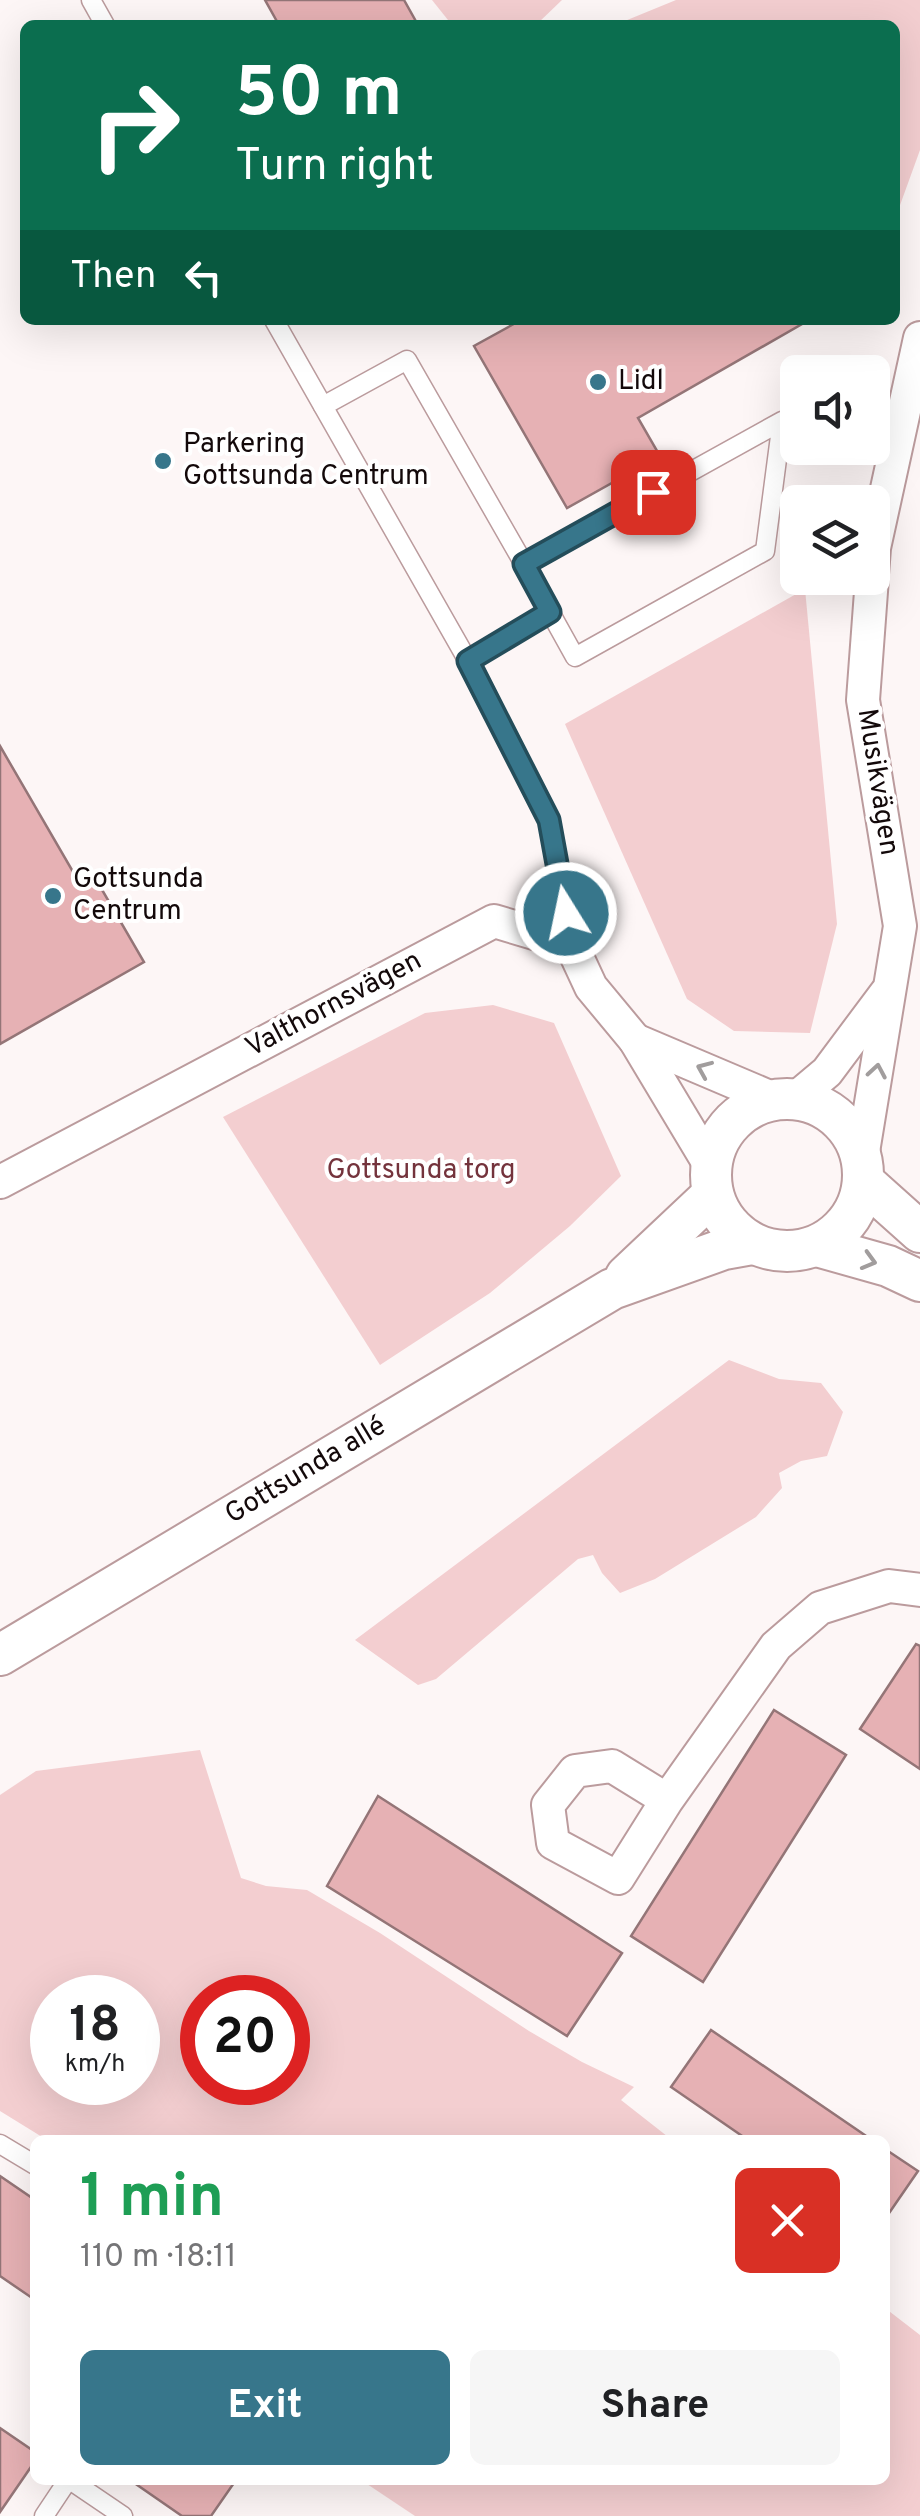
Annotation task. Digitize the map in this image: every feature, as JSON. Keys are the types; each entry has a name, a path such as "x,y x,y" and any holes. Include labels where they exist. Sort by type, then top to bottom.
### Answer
{"street":[{"name":"Musikvägen","path":"888,485 920,338"},
{"name":"Musikvägen","path":"863,1170 900,926 863,700 871,595"},
{"name":"Valthornsvägen","path":"0,1182 494,922 571,944"},
{"path":"571,944 592,988 634,1040 711,1180 725,1222 752,1244 784,1253 817,1246 844,1226 858,1206 863,1170"},
{"name":"Musikvägen","path":"785,1099 827,1072 891,985"},
{"path":"634,1040 785,1099 818,1105 837,1116 852,1135 863,1170 920,1232"},
{"path":"711,1180 720,1135 734,1118 753,1106 785,1099"},
{"name":"Gottsunda allé","path":"612,1289 711,1180"},
{"name":"Gottsunda allé","path":"0,1655 612,1289 724,1249 752,1244"},
{"path":"817,1246 888,1266 920,1280"},
{"path":"667,1800 776,1646 820,1608 888,1586 920,1590"}],"lane":[{"path":"277,325 468,661 549,820 571,944"},
{"path":"323,406 407,360 575,658 765,551 782,421 524,564"},
{"path":"468,661 550,612"},
{"path":"0,2144 30,2163"},
{"path":"44,2516 66,2485"},
{"path":"76,2485 123,2516"}],"green space":[{"path":"432,0 562,0 541,20 448,20"},
{"path":"676,0 920,0 920,150 900,205 900,20 627,20"},
{"path":"794,595 806,595 837,924 810,1033 734,1031 687,999 565,724"},
{"name":"Gottsunda torg","path":"493,1005 554,1023 621,1176 570,1226 490,1293 380,1365 223,1117 425,1013"},
{"path":"729,1360 779,1379 821,1383 843,1412 827,1456 801,1461 779,1473 782,1488 756,1517 655,1579 620,1593 602,1573 593,1555 578,1559 436,1679 418,1685 355,1640"},
{"path":"200,1750 241,1878 266,1886 307,1890 380,1933 529,2031 634,2087 621,2100 666,2135 39,2135 0,2111 0,1795 36,1771"},
{"path":"890,2312 920,2335 920,2516 415,2516 368,2485 890,2485"}],"building":[{"path":"265,0 404,0 415,20 276,20"},
{"name":"Lidl","path":"512,325 800,325 638,418 660,456 567,508 474,346"},
{"name":"Gottsunda Centrum","path":"0,746 76,877 90,869 144,962 0,1044"},
{"path":"916,1644 920,1646 920,1769 860,1729"},
{"path":"774,1710 846,1755 703,1982 631,1936"},
{"path":"378,1796 622,1953 567,2036 327,1886"},
{"path":"711,2030 865,2135 741,2135 671,2087"},
{"path":"890,2152 918,2171 890,2212"},
{"path":"0,2176 30,2197 30,2297 0,2276"},
{"path":"0,2428 30,2449 30,2468 0,2512"},
{"path":"137,2485 233,2485 211,2516 182,2516"}],"place":[{"name":"Lidl","path":"598,382"},
{"name":"Parkering Gottsunda Centrum","path":"163,461"},
{"name":"Gottsunda Centrum","path":"53,896"}],"route":[{"path":"566,913 549,820 468,661 550,612 524,564 653,492"}]}
